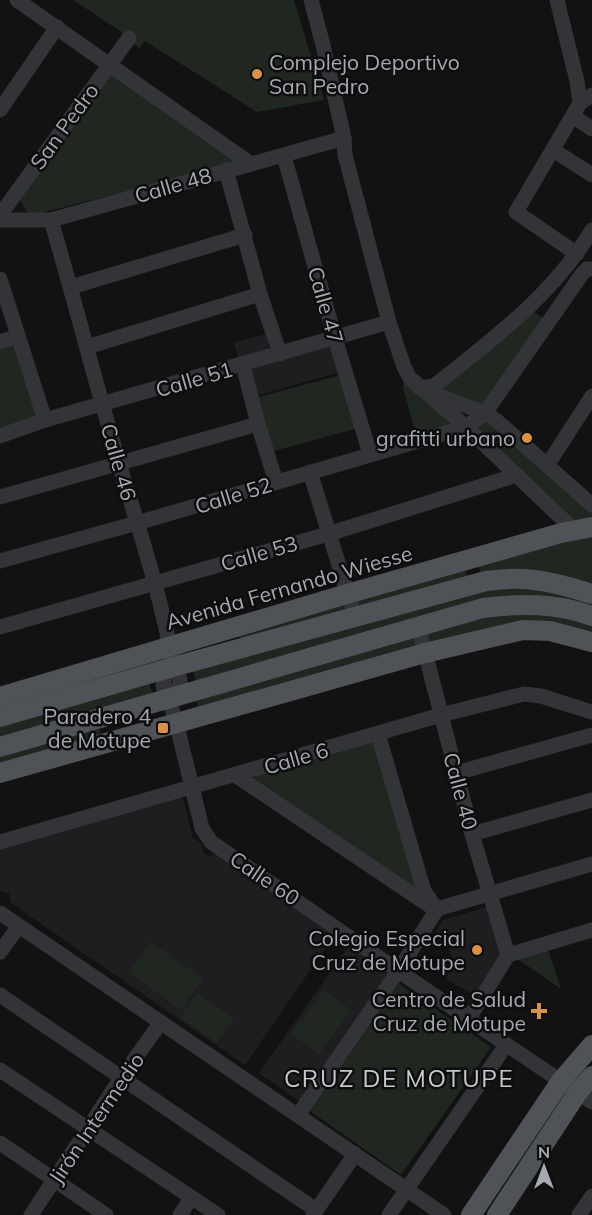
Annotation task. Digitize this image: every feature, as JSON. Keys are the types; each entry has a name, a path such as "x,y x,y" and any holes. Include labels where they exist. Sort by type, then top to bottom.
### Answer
{"main road":[{"name":"Avenida Fernando Wiesse","path":"1,704 171,646 347,594 583,529"},
{"name":"Avenida Fernando Wiesse","path":"1,704 173,667 486,581 531,578 592,594"},
{"path":"0,747 474,610 507,605 546,605 592,616"},
{"path":"0,772 425,653 523,630 550,631 592,642"},
{"path":"471,1215 561,1081 592,1045"},
{"path":"497,1215 585,1097 592,1076"}],"street":[{"path":"17,0 251,164"},
{"path":"311,0 344,138 345,155 389,322 404,367 415,383 517,475 583,529"},
{"path":"557,0 582,105 592,129"},
{"path":"0,110 57,27"},
{"name":"San Pedro","path":"0,215 129,38"},
{"path":"577,254 516,212 582,105"},
{"path":"344,138 352,150 415,383 496,420 592,504"},
{"name":"Calle 48","path":"0,220 51,220 344,138"},
{"path":"553,150 592,175"},
{"name":"Calle 47","path":"284,156 370,454"},
{"path":"226,170 260,294 280,354"},
{"name":"Calle 46","path":"51,220 171,646 173,667 165,673 163,680 163,687 169,699"},
{"path":"415,383 434,386 508,327 536,302 577,254 592,230"},
{"path":"71,287 245,235"},
{"path":"466,427 485,413 590,269"},
{"path":"0,279 45,420"},
{"path":"87,347 260,294"},
{"name":"Calle 51","path":"0,436 45,420 389,322"},
{"path":"0,342 18,336"},
{"path":"243,365 276,482"},
{"path":"548,464 592,396"},
{"path":"0,498 258,424"},
{"name":"Calle 52","path":"0,561 137,524 466,427"},
{"path":"310,472 355,617"},
{"name":"Calle 53","path":"0,627 328,534 517,475"},
{"name":"Calle 40","path":"418,626 472,834 508,955"},
{"name":"Calle 6","path":"0,842 441,715 524,694 541,696 592,712"},
{"name":"Calle 60","path":"169,699 202,828 211,842 399,970 468,1020 585,1097"},
{"path":"378,734 424,891 437,910"},
{"path":"456,773 592,735"},
{"path":"235,775 437,910"},
{"path":"472,834 592,800"},
{"path":"298,1116 399,970 437,910 592,864"},
{"path":"0,912 444,1215"},
{"path":"0,952 19,926"},
{"path":"468,1020 508,955 592,930"},
{"path":"0,995 314,1212 355,1154"},
{"name":"Jirón Intermedio","path":"31,1215 121,1078 161,1022"},
{"path":"389,1215 506,1045"},
{"path":"0,1070 218,1215"},
{"path":"0,1143 106,1215"},
{"path":"579,1215 592,1196"},
{"path":"180,1215 191,1198"}],"shaded area":[{"name":"Complejo Deportivo San Pedro","path":"73,0 294,0 324,100 257,112 145,41 139,48 120,31"},
{"path":"110,70 241,162 29,216 20,200"},
{"path":"533,312 543,318 484,409 433,390"},
{"path":"266,334 269,350 238,358 234,342"},
{"path":"13,341 40,418 0,430 0,345"},
{"path":"332,344 341,372 255,396 247,368"},
{"path":"341,375 358,428 270,452 255,398"},
{"path":"403,380 463,425 417,439"},
{"path":"485,416 592,508 592,525 576,528 472,426"},
{"path":"592,530 592,591 481,574 477,563"},
{"path":"464,567 469,579 357,610 354,599"},
{"path":"506,582 592,597 592,610 536,598 196,684 193,668"},
{"path":"342,602 346,614 241,642 238,632"},
{"path":"525,610 592,622 592,635 431,643 427,631 471,618"},
{"path":"414,635 417,647 199,709 196,697"},
{"path":"148,680 154,699 0,742 0,722"},
{"path":"98,727 103,737 0,767 0,753"},
{"path":"375,740 415,885 406,891 252,786 256,774"},
{"path":"182,795 193,838 202,844 203,852 208,857 219,853 335,934 245,1065 11,903 9,893 0,891 0,848"},
{"name":"Colegio Especial Cruz de Motupe","path":"490,906 506,954 477,997 445,978 454,965 449,947 433,936 443,920"},
{"path":"150,942 203,978 181,1010 129,973"},
{"path":"349,946 389,972 299,1101 259,1073"},
{"path":"548,950 561,989 516,958"},
{"path":"399,984 491,1047 401,1175 310,1111"},
{"path":"324,990 351,1010 319,1054 291,1034"},
{"path":"197,993 234,1018 217,1043 180,1018"}],"place":[{"name":"Complejo Deportivo San Pedro","path":"257,74"},
{"name":"grafitti urbano","path":"527,438"},
{"name":"Paradero 4 de Motupe","path":"163,728"},
{"name":"Colegio Especial Cruz de Motupe","path":"477,950"},
{"name":"Centro de Salud Cruz de Motupe","path":"539,1011"}],"district":[{"name":"CRUZ DE MOTUPE","path":"399,1078"}]}
